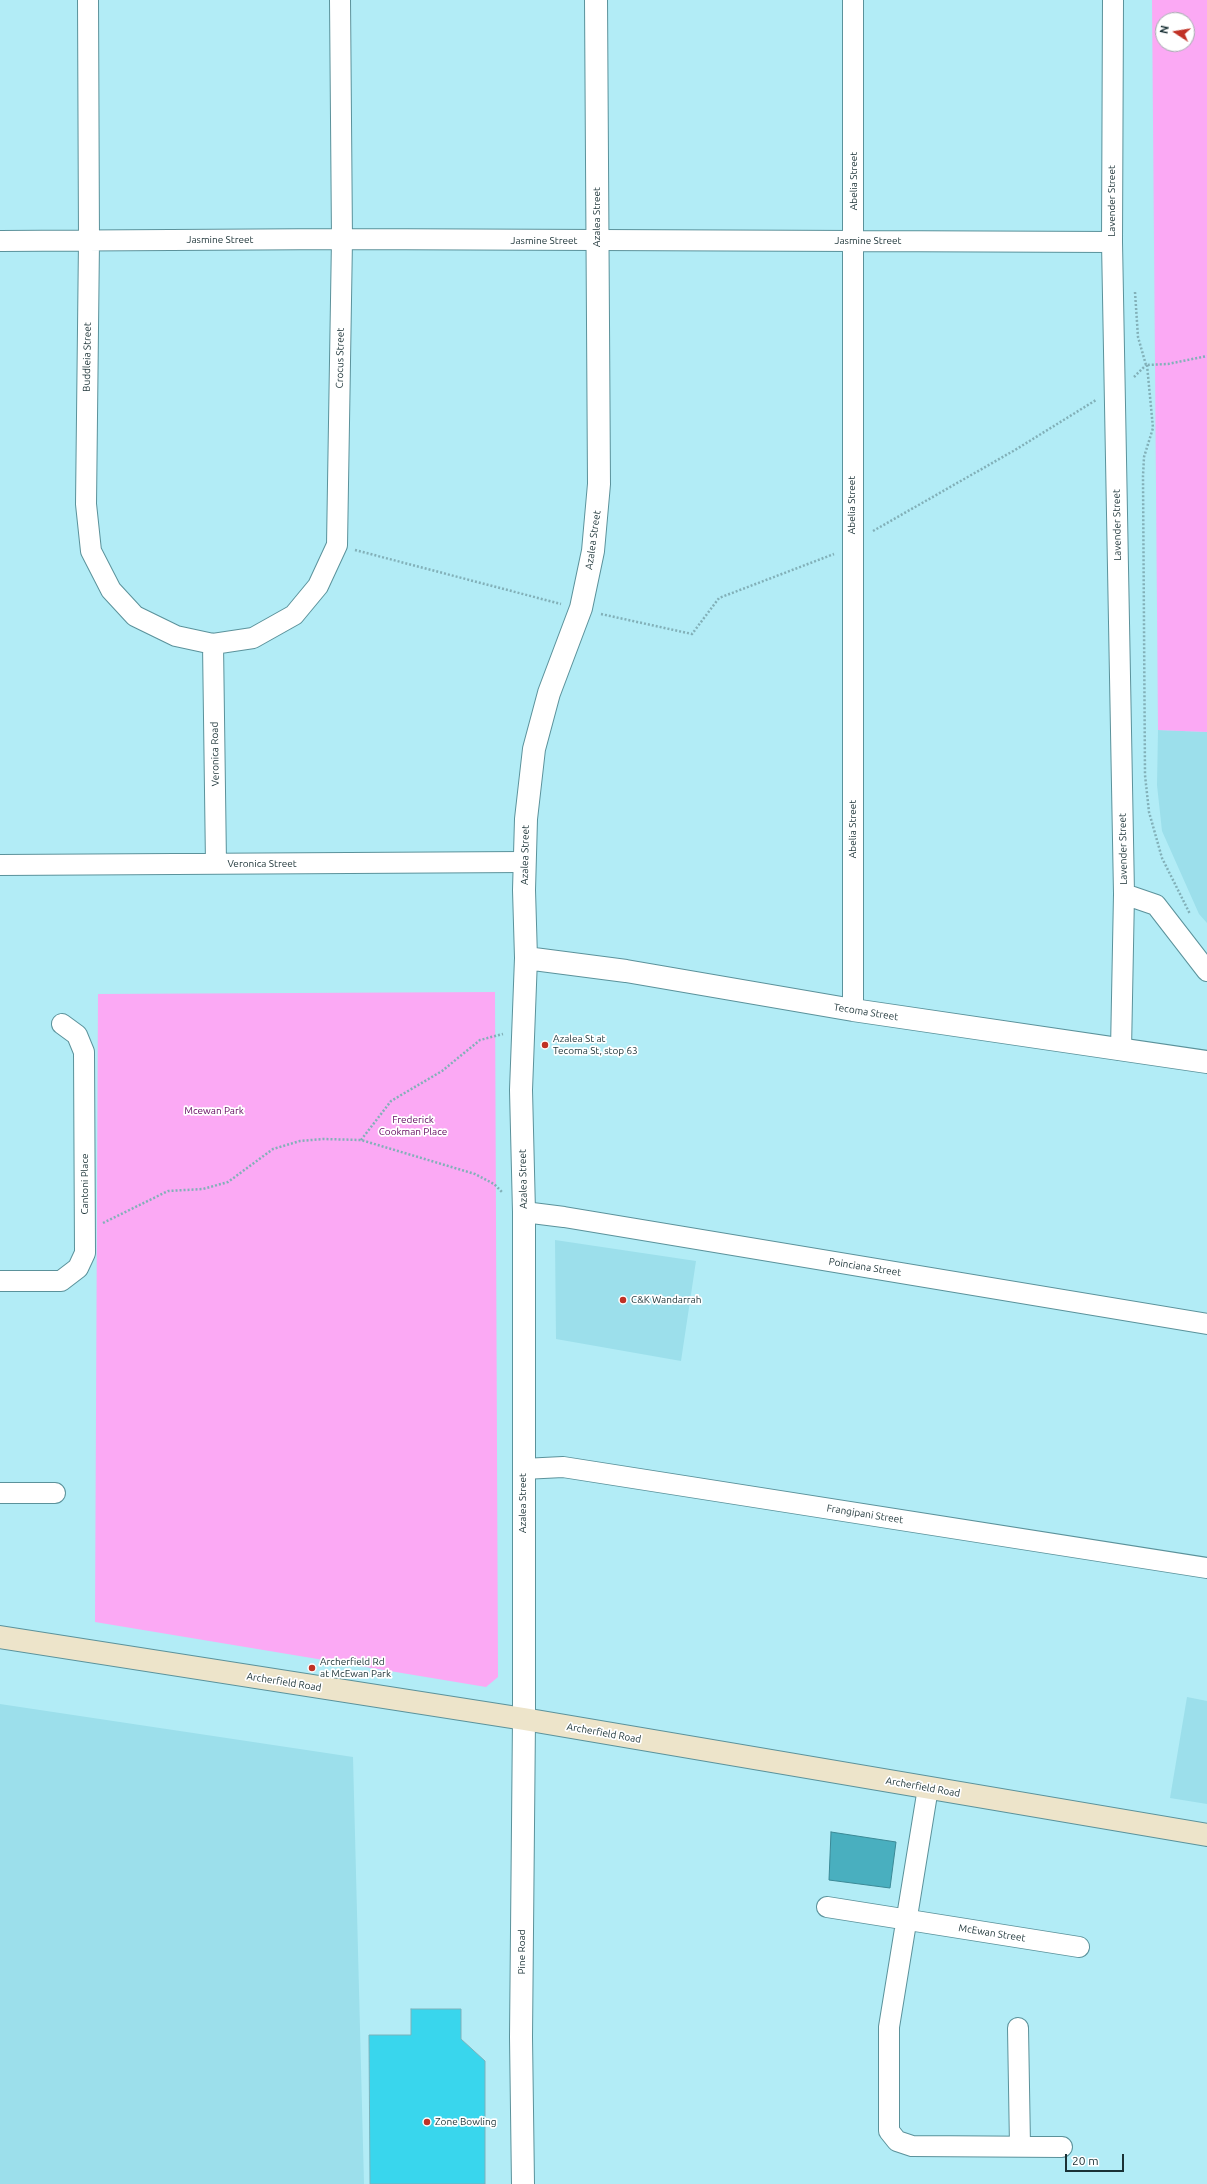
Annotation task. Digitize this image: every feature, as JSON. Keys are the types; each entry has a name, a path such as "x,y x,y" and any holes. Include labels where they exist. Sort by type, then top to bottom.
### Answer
{"main road":[{"name":"Archerfield Road","path":"0,1637 524,1719 1207,1835"}],"street":[{"name":"Buddleia Street","path":"88,0 89,241 86,504 91,551 111,590 135,616 176,636 213,644"},
{"name":"Crocus Street","path":"213,644 253,638 294,616 318,586 338,545 342,239 340,0"},
{"name":"Azalea Street","path":"524,1719 524,1212 521,1090 526,958 524,862 526,819 534,749 549,693 581,608 593,551 599,484 596,0"},
{"name":"Abelia Street","path":"853,0 853,1010"},
{"name":"Lavender Street","path":"1113,0 1112,242 1124,894 1121,1050"},
{"name":"Jasmine Street","path":"0,241 342,239 1112,242"},
{"name":"Veronica Road","path":"213,644 216,864"},
{"name":"Veronica Street","path":"0,865 524,862"},
{"path":"1124,894 1156,905 1207,971"},
{"name":"Tecoma Street","path":"526,958 626,970 853,1010 1207,1062"},
{"name":"Cantoni Place","path":"0,1281 61,1281 78,1268 85,1253 84,1052 78,1035 62,1024"},
{"name":"Poinciana Street","path":"524,1212 564,1217 1207,1324"},
{"name":"Frangipani Street","path":"523,1469 563,1467 1207,1568"},
{"path":"0,1493 55,1493"},
{"name":"Pine Road","path":"523,2184 521,2037 524,1719"},
{"path":"928,1788 905,1920 889,2027 889,2131 897,2141 912,2146 1062,2147"},
{"name":"McEwan Street","path":"827,1907 1079,1947"},
{"path":"1018,2028 1020,2146"}],"path":[{"path":"1134,284 1138,337 1146,365 1153,428 1144,458 1143,476 1146,775 1149,812 1162,858 1190,915"},
{"path":"1146,365 1168,364 1207,356"},
{"path":"338,545 581,608 617,619 692,634 719,598 835,553 1015,450 1097,399 1114,397"},
{"path":"361,1140 392,1101 442,1071 480,1040 501,1036 524,1022"},
{"path":"86,1229 105,1223 168,1191 203,1189 228,1182 272,1148 300,1141 361,1140 475,1174 494,1184 524,1212"}],"shaded area":[{"path":"1158,730 1207,732 1207,923 1199,914 1162,831 1157,785"},
{"name":"C&K Wandarrah","path":"555,1240 696,1261 681,1361 556,1339"},
{"path":"1187,1697 1207,1701 1207,1804 1170,1798"},
{"path":"0,1704 353,1757 364,2184 0,2184"},
{"path":"831,1832 896,1842 890,1888 829,1880"}],"green space":[{"path":"1152,0 1207,0 1207,732 1158,730"},
{"name":"Mcewan Park","path":"495,992 498,1677 486,1687 95,1622 98,994"}],"building":[{"name":"Zone Bowling","path":"411,2009 461,2009 461,2039 485,2061 485,2184 370,2184 369,2035 411,2035"}],"place":[{"name":"Azalea St at Tecoma St, stop 63","path":"545,1045"},
{"name":"C&K Wandarrah","path":"623,1300"},
{"name":"Archerfield Rd at McEwan Park","path":"312,1668"},
{"name":"Zone Bowling","path":"427,2122"}],"park label":[{"name":"Frederick Cookman Place","path":"413,1126"}]}
